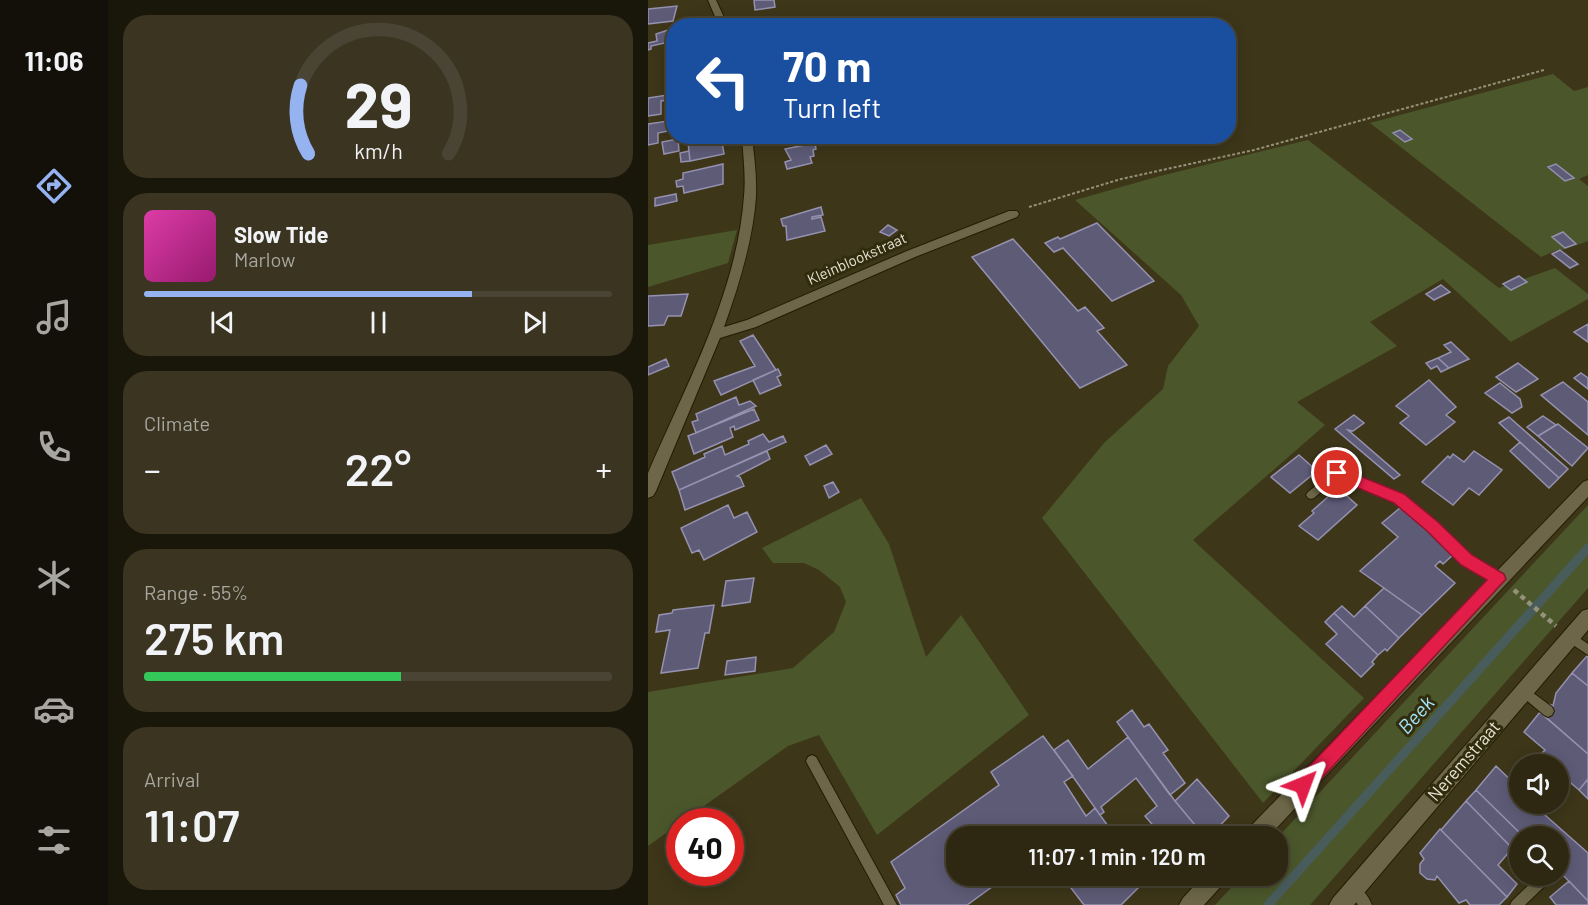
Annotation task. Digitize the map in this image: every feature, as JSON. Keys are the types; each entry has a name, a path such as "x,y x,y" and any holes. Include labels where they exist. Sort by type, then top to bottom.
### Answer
{"street":[{"path":"712,0 720,18"},
{"path":"648,491 715,334 735,271 749,206 751,174 748,144"},
{"name":"Kleinblookstraat","path":"715,334 751,324 911,254 1013,214"},
{"path":"1264,826 1588,487"},
{"name":"Neremstraat","path":"1340,905 1588,618"},
{"path":"1190,905 1208,886"}],"lane":[{"path":"1311,495 1337,473 1399,498 1432,526 1466,560 1498,579"},
{"path":"1571,637 1588,650"},
{"path":"1524,691 1548,711"},
{"path":"812,761 891,905"},
{"path":"1516,905 1536,886"},
{"path":"1353,889 1366,905"}],"path":[{"path":"1013,214 1039,203 1121,179 1254,150 1544,70"},
{"path":"1522,597 1543,614"}],"green space":[{"path":"1553,74 1574,91 1588,87 1588,175 1579,179 1588,186 1588,241 1541,257 1370,123"},
{"path":"1308,140 1499,288 1555,268 1588,294 1588,299 1511,342 1443,279 1370,322 1397,346 1297,402 1325,425 1193,540 1364,698 1263,803 1042,518 1104,443 1163,389 1168,366 1199,326 1181,295 1075,200 1160,176"},
{"path":"737,230 728,263 648,287 648,245"},
{"path":"861,498 889,544 926,657 961,615 1029,715 877,835 819,735 788,746 701,808 666,808 666,833 648,846 648,692 793,668 834,632 846,602 840,587 819,570 804,563 773,563 762,548"},
{"path":"1588,505 1588,588 1310,905 1215,905 1233,886 1288,886 1288,826"}],"building":[{"path":"754,0 774,0 775,7 755,10"},
{"path":"677,6 674,18 666,18 666,22 648,24 648,9"},
{"path":"666,31 666,43 651,46 648,50 648,43 657,41 656,34"},
{"path":"666,95 666,100 661,101 661,114 648,116 648,98"},
{"path":"666,121 666,131 658,133 658,143 648,145 648,124"},
{"path":"1400,130 1412,139 1405,142 1393,133"},
{"path":"662,142 678,144 679,151 664,154"},
{"path":"688,144 722,144 724,154 690,161"},
{"path":"815,144 816,149 813,150 814,156 810,157 812,163 787,169 785,162 791,160 785,149"},
{"path":"689,151 690,161 681,162 680,153"},
{"path":"723,164 723,184 684,193 683,186 677,187 676,181 683,179 683,173"},
{"path":"1556,164 1574,178 1565,181 1548,167"},
{"path":"676,194 677,201 655,206 655,198"},
{"path":"821,207 823,215 812,217 812,219 821,217 825,231 787,240 786,226 783,226 781,219"},
{"path":"1097,223 1154,281 1112,301 1063,248 1054,252 1045,243"},
{"path":"888,225 897,230 889,236 880,232"},
{"path":"1563,232 1576,244 1565,248 1552,237"},
{"path":"1013,239 1078,311 1085,307 1104,328 1097,331 1127,365 1080,388 972,257"},
{"path":"1560,250 1578,264 1570,268 1552,254"},
{"path":"1519,276 1527,282 1511,290 1503,284"},
{"path":"1441,285 1450,292 1434,300 1426,294"},
{"path":"688,294 681,316 668,316 664,325 648,326 648,296"},
{"path":"1588,324 1588,342 1574,332"},
{"path":"753,335 776,370 721,395 714,381 755,366 740,341"},
{"path":"1451,342 1469,359 1449,368 1438,358 1451,352 1444,345"},
{"path":"1438,358 1449,368 1441,372 1437,366 1431,369 1426,363"},
{"path":"666,359 669,366 648,375 648,367"},
{"path":"1518,363 1538,379 1516,392 1496,377"},
{"path":"778,369 781,375 777,377 781,385 760,394 753,380"},
{"path":"1581,373 1588,378 1588,389 1574,378"},
{"path":"1429,380 1456,407 1446,415 1455,422 1426,445 1400,423 1409,416 1396,406"},
{"path":"1563,382 1588,402 1588,435 1541,395"},
{"path":"1500,383 1520,399 1522,407 1512,413 1485,393"},
{"path":"736,397 739,405 750,401 756,406 696,433 692,422 698,420 696,414"},
{"path":"754,409 759,420 735,430 734,426 730,428 733,437 694,454 688,436"},
{"path":"1354,415 1364,423 1353,431 1348,430 1400,475 1394,479 1335,429"},
{"path":"1543,416 1556,425 1538,436 1527,427"},
{"path":"1509,417 1568,469 1559,478 1499,423"},
{"path":"1558,424 1588,448 1572,466 1538,436"},
{"path":"763,434 769,442 783,436 786,442 679,490 672,472 705,457 704,454 722,446 725,455 749,444 748,441"},
{"path":"1520,442 1559,478 1549,488 1510,451"},
{"path":"826,445 832,454 810,465 805,456"},
{"path":"767,451 770,459 737,476 740,477 744,486 685,510 679,490"},
{"path":"1474,451 1502,470 1479,495 1469,488 1453,505 1422,482 1448,456 1450,458 1453,454 1464,462"},
{"path":"1299,455 1317,471 1290,493 1271,477"},
{"path":"833,482 839,492 829,498 824,486"},
{"path":"1338,488 1357,505 1318,540 1299,526"},
{"path":"728,505 734,518 747,512 757,532 704,560 699,550 692,553 681,528"},
{"path":"1400,508 1455,553 1443,564 1440,561 1435,566 1455,583 1422,615 1360,571 1398,537 1382,523"},
{"path":"754,578 750,602 722,606 726,581"},
{"path":"1384,588 1422,615 1399,638 1365,606"},
{"path":"714,605 709,633 705,633 698,668 661,673 670,630 656,632 659,615 672,613 673,610"},
{"path":"1342,606 1354,617 1365,606 1399,638 1387,651 1385,649 1378,655 1334,613"},
{"path":"1334,613 1378,655 1372,662 1374,664 1361,677 1326,644 1337,634 1325,622"},
{"path":"756,657 755,671 725,675 727,661"},
{"path":"1588,657 1588,686 1572,673"},
{"path":"1572,673 1588,686 1588,754 1544,716 1552,707 1551,705 1553,706 1556,693"},
{"path":"1132,710 1144,727 1149,724 1168,750 1163,753 1185,783 1170,795 1117,722"},
{"path":"1540,712 1588,754 1588,779 1579,790 1569,781 1569,754 1541,754 1545,750 1524,732"},
{"path":"1043,736 1073,776 1064,782 1086,816 1095,808 1108,826 946,826 946,886 993,886 967,905 901,905 896,895 905,888 891,862 999,785 991,772"},
{"path":"1128,737 1196,826 1154,826 1145,816 1157,806 1136,778 1101,807 1104,812 1100,815 1054,750 1068,740 1088,769"},
{"path":"1496,766 1509,778 1509,814 1544,814 1557,826 1513,826 1476,790"},
{"path":"1197,779 1229,816 1219,826 1196,826 1175,801"},
{"path":"1588,779 1588,799 1579,790"},
{"path":"1476,790 1513,826 1509,826 1509,845 1466,801"},
{"path":"1466,801 1509,845 1509,852 1498,865 1509,876 1509,886 1515,886 1507,897 1441,830"},
{"path":"1440,829 1507,897 1499,905 1470,905 1466,900 1459,903 1437,876 1435,880 1427,879 1420,873 1420,864 1424,859 1420,853"},
{"path":"1569,836 1588,853 1588,901 1569,881"},
{"path":"1569,881 1588,901 1588,905 1556,905 1550,897 1563,886 1569,886"},
{"path":"1070,886 1140,886 1121,905 1084,905"}],"waterway":[{"name":"Beek","path":"1268,905 1588,548"}],"route":[{"path":"1303,785 1498,579 1466,560 1432,526 1399,498 1337,473"}]}
